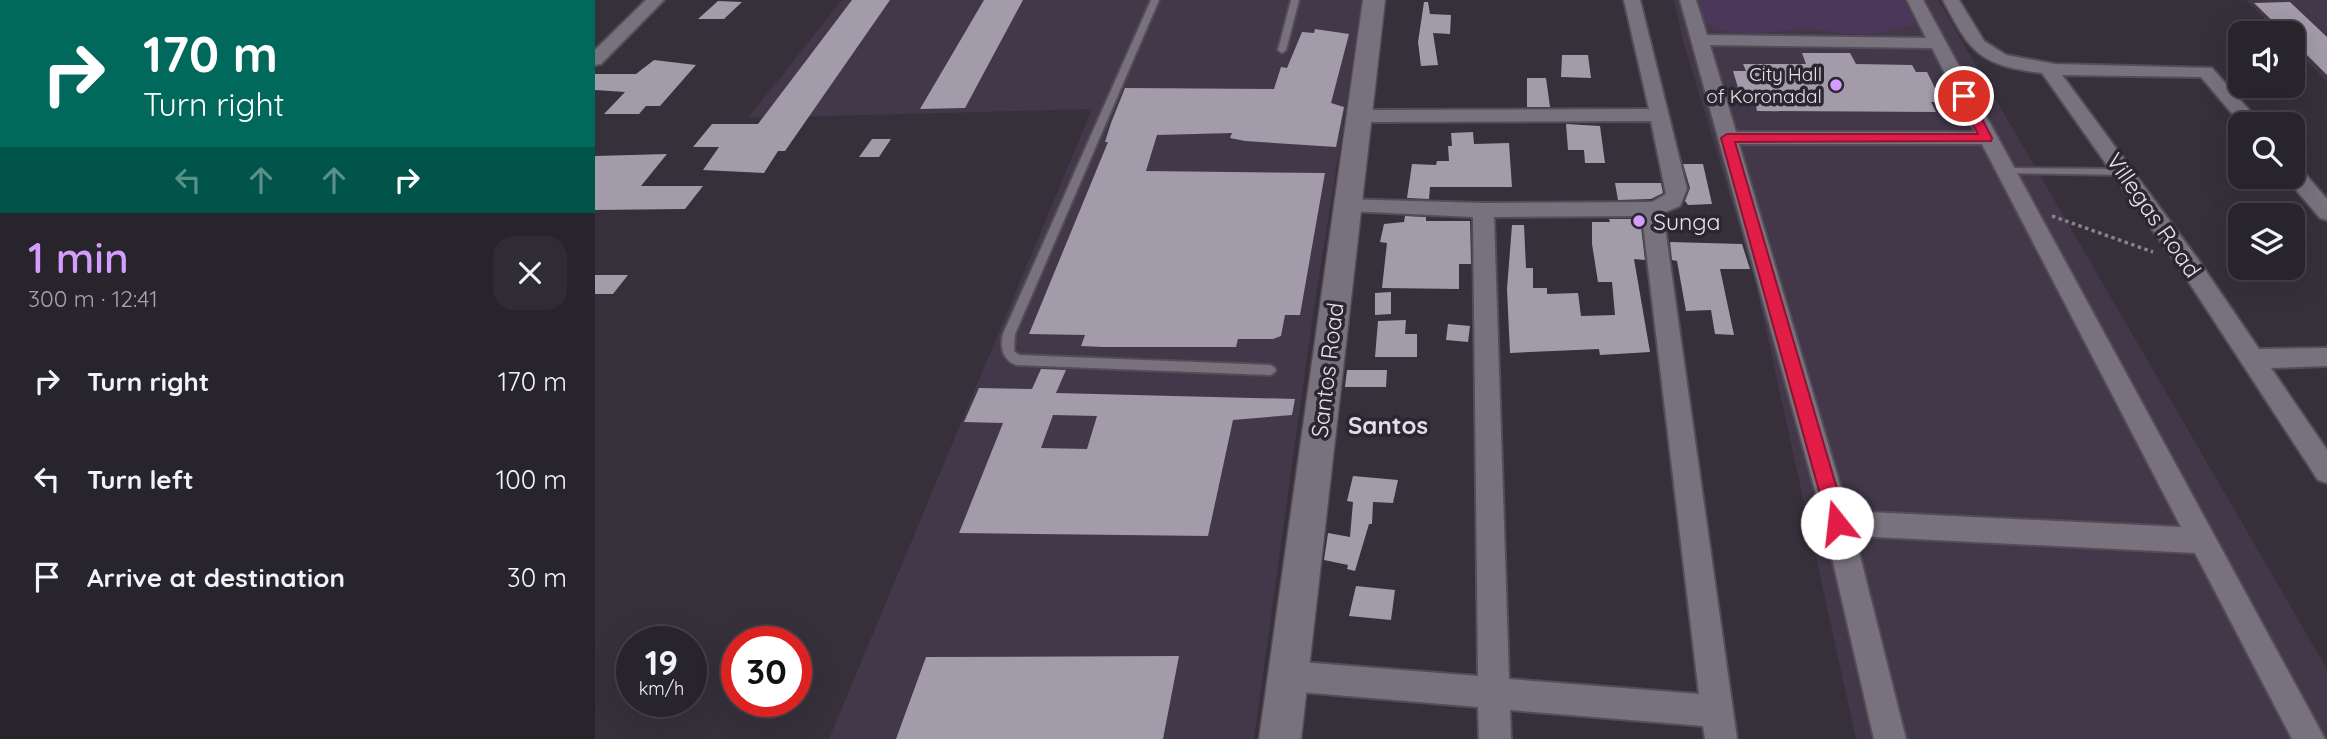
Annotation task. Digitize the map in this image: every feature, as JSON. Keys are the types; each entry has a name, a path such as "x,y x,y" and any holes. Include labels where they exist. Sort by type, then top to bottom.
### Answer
{"street":[{"path":"595,60 656,0"},
{"name":"Santos Road","path":"1280,739 1374,0"},
{"path":"1347,204 1483,210 1652,209 1670,204 1677,195 1632,0"},
{"path":"1688,0 1837,523 1890,739"},
{"path":"1915,0 1986,138 2309,739"},
{"path":"1951,0 1984,51 2011,63 2048,68 2206,72 2241,112"},
{"path":"1699,40 1936,43"},
{"name":"Villegas Road","path":"2048,68 2189,264 2327,472"},
{"path":"1359,116 1660,115"},
{"path":"1727,138 1986,138"},
{"path":"2305,187 2327,213"},
{"path":"1288,676 1492,691 1718,725 1652,209"},
{"path":"1483,210 1495,739"},
{"path":"2251,359 2327,357"},
{"path":"1837,523 2202,541"}],"lane":[{"path":"1155,0 1009,334 1006,347 1009,355 1016,359 1270,370"},
{"path":"1282,50 1295,0"},
{"path":"2005,171 2125,172"}],"path":[{"path":"2023,205 2189,264"}],"shaded area":[{"path":"842,0 1363,0 1312,321 1254,739 829,739 1092,109 748,118"},
{"path":"1674,0 1938,0 2327,669 2327,739 1856,739 1754,275 1683,41"},
{"path":"1698,0 1904,0 1916,24 1874,34 1844,34 1808,28 1755,34 1724,31 1704,23"},
{"path":"2246,0 2327,0 2327,82 2305,59 2305,21 2267,21"}],"building":[{"path":"852,0 890,0 785,151 778,151 764,173 703,170 719,147 693,147 712,124 758,124"},
{"path":"984,0 1023,0 965,108 920,109"},
{"path":"718,1 742,2 724,19 698,19"},
{"path":"1424,2 1428,2 1430,14 1451,15 1450,34 1433,33 1438,65 1421,66 1418,42"},
{"path":"2290,2 2327,37 2327,75 2305,53 2305,21 2273,21 2254,3"},
{"path":"1315,29 1349,34 1331,103 1344,107 1336,147 1245,141 1230,138 1232,133 1157,135 1146,171 1325,173 1300,315 1285,315 1281,336 1273,339 1238,339 1236,347 1103,347 1081,346 1085,335 1029,334 1108,142 1105,142 1125,88 1274,89 1281,67 1287,68 1302,32 1314,33"},
{"name":"City Hall of Koronadal","path":"1802,53 1850,53 1856,64 1912,65 1916,72 1927,72 1942,102 1931,102 1936,112 1757,111 1755,101 1742,101 1733,71 1746,71 1743,64 1806,64"},
{"path":"1562,55 1588,55 1591,78 1561,77"},
{"path":"654,60 696,65 660,106 646,106 639,114 604,114 625,92 595,90 595,74 636,74"},
{"path":"1527,78 1546,78 1550,107 1527,107"},
{"path":"1566,124 1600,126 1605,163 1585,163 1584,150 1568,150"},
{"path":"1473,132 1474,144 1509,143 1512,187 1430,187 1429,199 1407,198 1412,164 1436,165 1437,161 1449,161 1451,133"},
{"path":"872,139 891,139 879,157 859,157"},
{"path":"667,154 641,186 703,186 685,209 595,210 595,156"},
{"path":"1683,164 1703,164 1712,204 1688,205 1685,201 1690,188"},
{"path":"1615,183 1661,183 1663,193 1651,199 1618,200"},
{"path":"1405,216 1426,217 1426,221 1470,221 1471,264 1459,264 1459,289 1382,288 1387,243 1380,242 1384,224 1404,222"},
{"path":"1609,219 1640,219 1645,260 1634,259 1650,352 1600,355 1599,349 1510,353 1507,289 1512,225 1524,225 1526,268 1533,268 1533,288 1547,288 1547,294 1578,293 1581,316 1615,315 1612,282 1598,282 1592,244 1592,222 1610,222"},
{"path":"1670,242 1742,244 1750,269 1720,269 1734,335 1715,334 1711,310 1686,311 1677,261 1672,260"},
{"path":"595,275 628,275 613,294 595,294"},
{"path":"1391,292 1391,314 1375,315 1375,293"},
{"path":"1406,320 1405,334 1417,334 1417,357 1375,357 1378,321"},
{"path":"1448,324 1470,326 1468,342 1446,340"},
{"path":"1041,369 1066,370 1056,393 1295,399 1292,415 1233,420 1208,536 959,533 1003,423 964,422 979,388 1032,389","holes":["1053,415 1097,416 1087,449 1041,448"]},
{"path":"1347,370 1387,370 1386,387 1345,387"},
{"path":"1353,476 1398,480 1393,503 1373,502 1372,524 1369,524 1355,571 1347,569 1348,565 1324,560 1328,533 1350,537 1353,502 1347,501"},
{"path":"1356,586 1395,590 1391,620 1349,616"},
{"path":"1179,656 1163,739 896,739 926,657"}],"place":[{"name":"City Hall of Koronadal","path":"1836,85"},
{"name":"Sunga","path":"1639,221"}],"district":[{"name":"Santos","path":"1388,425"}],"route":[{"path":"1837,523 1727,138 1986,138 1964,96"}]}
